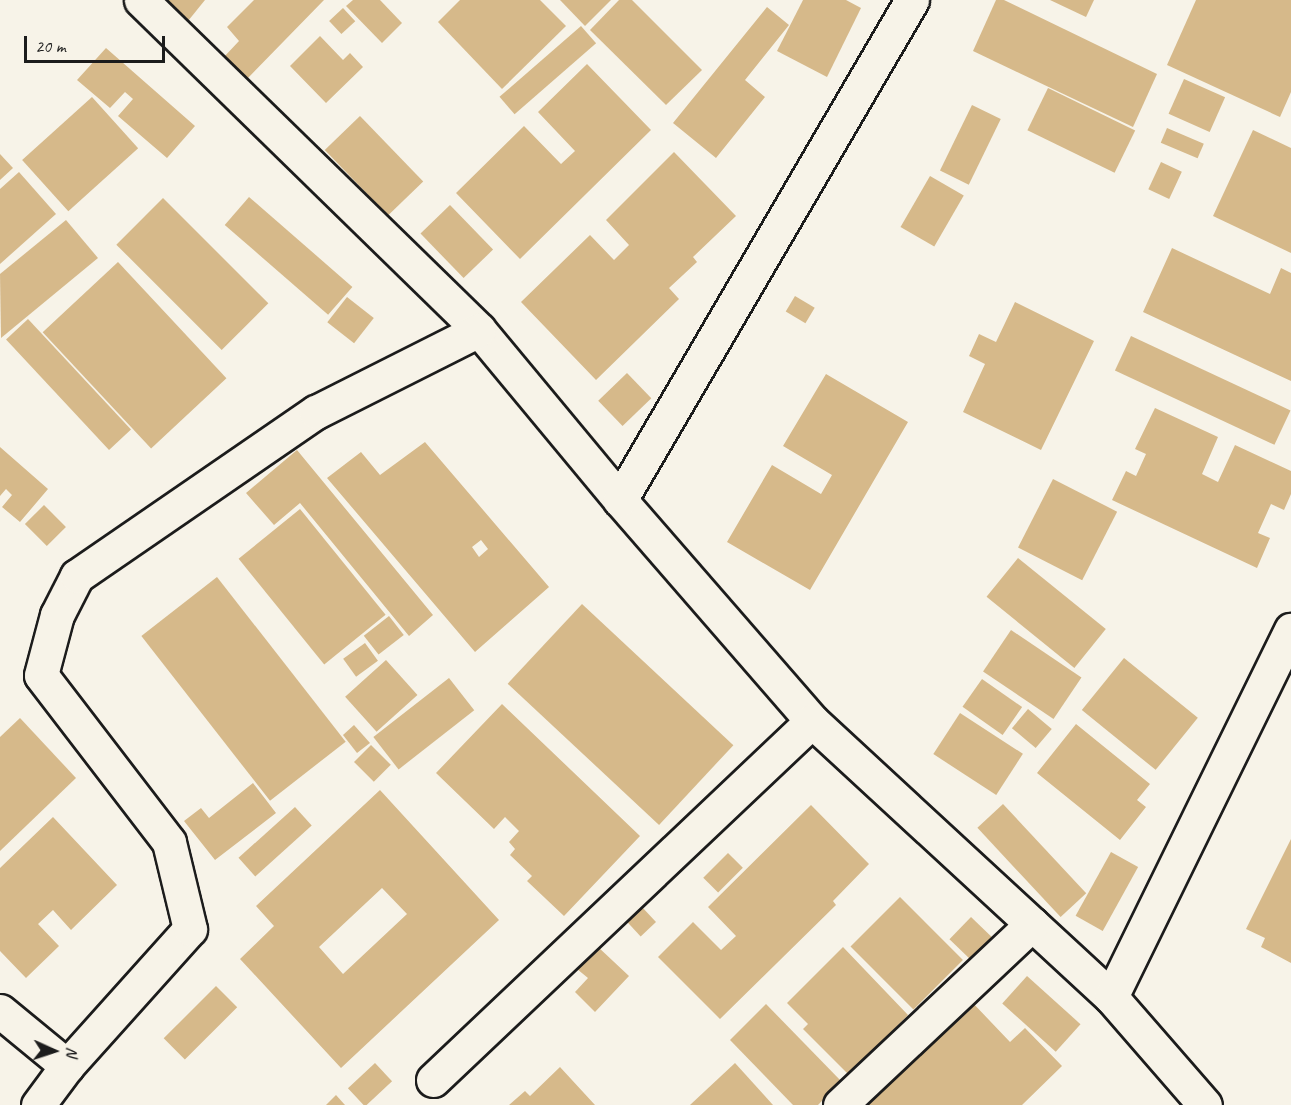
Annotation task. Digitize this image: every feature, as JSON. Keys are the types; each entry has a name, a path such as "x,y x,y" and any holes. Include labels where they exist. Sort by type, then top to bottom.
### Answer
{"street":[{"path":"141,0 479,330 620,501 812,721 1111,997 1206,1105"},
{"path":"620,501 912,0"},
{"path":"38,1105 67,1066 190,929 169,842 41,675 57,615 77,576 316,412 479,330"},
{"path":"1111,997 1291,630"},
{"path":"434,1080 812,721"},
{"path":"840,1105 1032,924"},
{"path":"0,1011 67,1066"}],"building":[{"path":"164,0 205,0 188,21"},
{"path":"254,0 324,0 246,80 223,58 239,41 227,27"},
{"path":"353,0 380,0 402,23 382,43 346,6"},
{"path":"460,0 540,0 566,26 502,89 438,22"},
{"path":"560,0 611,0 585,26"},
{"path":"619,0 632,0 702,70 666,105 590,30"},
{"path":"803,0 846,0 861,8 827,77 777,51"},
{"path":"996,0 1004,0 1157,74 1133,127 973,51"},
{"path":"1050,0 1094,0 1086,17"},
{"path":"1196,0 1291,0 1291,92 1280,117 1167,65"},
{"path":"767,7 789,25 745,80 765,97 716,158 673,123"},
{"path":"343,8 355,21 341,34 329,21"},
{"path":"581,26 596,43 515,114 499,97"},
{"path":"320,36 343,60 350,53 363,67 326,103 290,66"},
{"path":"106,48 195,126 167,158 118,116 133,99 125,92 110,108 77,80"},
{"path":"587,64 651,130 520,259 456,193 524,126 561,164 575,151 538,112"},
{"path":"1184,79 1225,97 1210,132 1169,114"},
{"path":"1048,88 1135,131 1115,173 1027,130"},
{"path":"92,97 138,148 68,211 22,160"},
{"path":"972,105 1001,119 969,185 940,171"},
{"path":"360,116 423,181 388,215 325,150"},
{"path":"1167,128 1204,144 1198,158 1161,143"},
{"path":"1253,130 1291,148 1291,253 1213,216"},
{"path":"674,152 736,216 693,257 697,262 669,288 679,299 596,380 521,302 590,235 614,260 629,245 606,220"},
{"path":"0,154 13,168 0,180"},
{"path":"1161,162 1182,172 1169,199 1148,189"},
{"path":"19,172 56,214 0,264 0,189"},
{"path":"930,176 964,196 934,247 900,227"},
{"path":"249,197 352,287 328,315 225,225"},
{"path":"163,198 268,303 222,350 116,245"},
{"path":"450,205 493,250 464,278 421,233"},
{"path":"66,220 98,258 1,338 0,274"},
{"path":"1172,248 1270,294 1281,268 1291,273 1291,381 1143,312"},
{"path":"118,262 226,378 151,449 43,332"},
{"path":"795,296 815,308 805,323 786,311"},
{"path":"347,297 374,318 354,343 327,322"},
{"path":"1015,302 1094,341 1041,450 963,412 985,364 969,356 979,334 996,342"},
{"path":"28,319 131,429 109,450 6,339"},
{"path":"1131,336 1291,410 1274,445 1115,370"},
{"path":"627,373 651,398 623,426 598,401"},
{"path":"826,374 908,422 810,590 727,542 772,465 821,494 832,475 783,446"},
{"path":"1155,408 1218,437 1202,474 1218,482 1235,445 1291,471 1291,494 1284,510 1271,504 1258,533 1270,538 1257,568 1112,500 1126,471 1136,476 1146,454 1135,449"},
{"path":"425,442 549,587 475,652 327,478 361,452 380,475","holes":["481,540 488,549 479,557 472,547"]},
{"path":"0,447 48,489 20,522 2,507 12,495 6,489 0,496"},
{"path":"297,450 433,615 409,636 300,503 274,525 246,493"},
{"path":"1053,479 1117,512 1082,580 1018,548"},
{"path":"44,505 66,527 47,546 25,524"},
{"path":"300,509 386,615 324,664 239,559"},
{"path":"1018,558 1106,629 1074,668 987,597"},
{"path":"217,577 346,742 270,801 141,636"},
{"path":"582,604 733,745 659,825 508,684"},
{"path":"389,616 404,635 379,655 364,636"},
{"path":"1011,630 1081,678 1054,719 983,671"},
{"path":"365,643 378,661 356,677 343,659"},
{"path":"1124,658 1198,718 1156,770 1082,710"},
{"path":"386,660 417,695 377,732 345,697"},
{"path":"449,678 474,710 399,769 373,737"},
{"path":"982,679 1022,707 1003,735 962,707"},
{"path":"502,704 640,836 564,916 527,881 532,876 510,855 515,849 509,842 519,831 505,817 494,829 436,773"},
{"path":"1028,709 1052,729 1036,748 1012,728"},
{"path":"960,713 1023,754 996,795 933,754"},
{"path":"20,718 76,778 0,851 0,737"},
{"path":"1076,724 1150,784 1137,800 1146,807 1120,840 1037,773"},
{"path":"354,725 370,743 357,753 343,735"},
{"path":"371,745 391,765 374,782 354,762"},
{"path":"253,783 276,813 215,860 184,821 201,808 209,818"},
{"path":"380,790 499,920 341,1068 240,959 274,926 256,906","holes":["382,888 407,914 343,974 319,947"]},
{"path":"1003,804 1086,893 1061,917 977,828"},
{"path":"811,805 869,864 833,901 836,905 720,1019 658,957 693,922 721,950 736,936 708,907"},
{"path":"295,807 312,826 255,876 239,858"},
{"path":"53,817 117,885 71,930 53,910 38,924 59,946 26,978 0,951 0,868"},
{"path":"1291,839 1291,963 1261,947 1265,938 1246,929"},
{"path":"1111,852 1138,867 1103,931 1076,916"},
{"path":"728,853 743,868 718,893 703,878"},
{"path":"900,897 963,960 913,1009 851,946"},
{"path":"641,906 656,922 641,936 626,920"},
{"path":"971,917 996,941 975,964 949,939"},
{"path":"597,946 629,976 595,1012 575,992 588,978 577,969"},
{"path":"843,947 908,1015 849,1075 803,1029 808,1024 787,1003"},
{"path":"1027,976 1081,1024 1056,1052 1002,1003"},
{"path":"216,986 237,1007 185,1060 164,1038"},
{"path":"970,1000 1010,1042 1025,1028 1062,1066 1022,1105 861,1105"},
{"path":"766,1004 841,1081 818,1105 793,1105 730,1040"},
{"path":"375,1063 392,1081 367,1105 364,1105 348,1088"},
{"path":"735,1063 773,1105 690,1105"},
{"path":"560,1067 595,1105 509,1105 525,1091 530,1096"},
{"path":"336,1095 345,1105 326,1105"}]}
